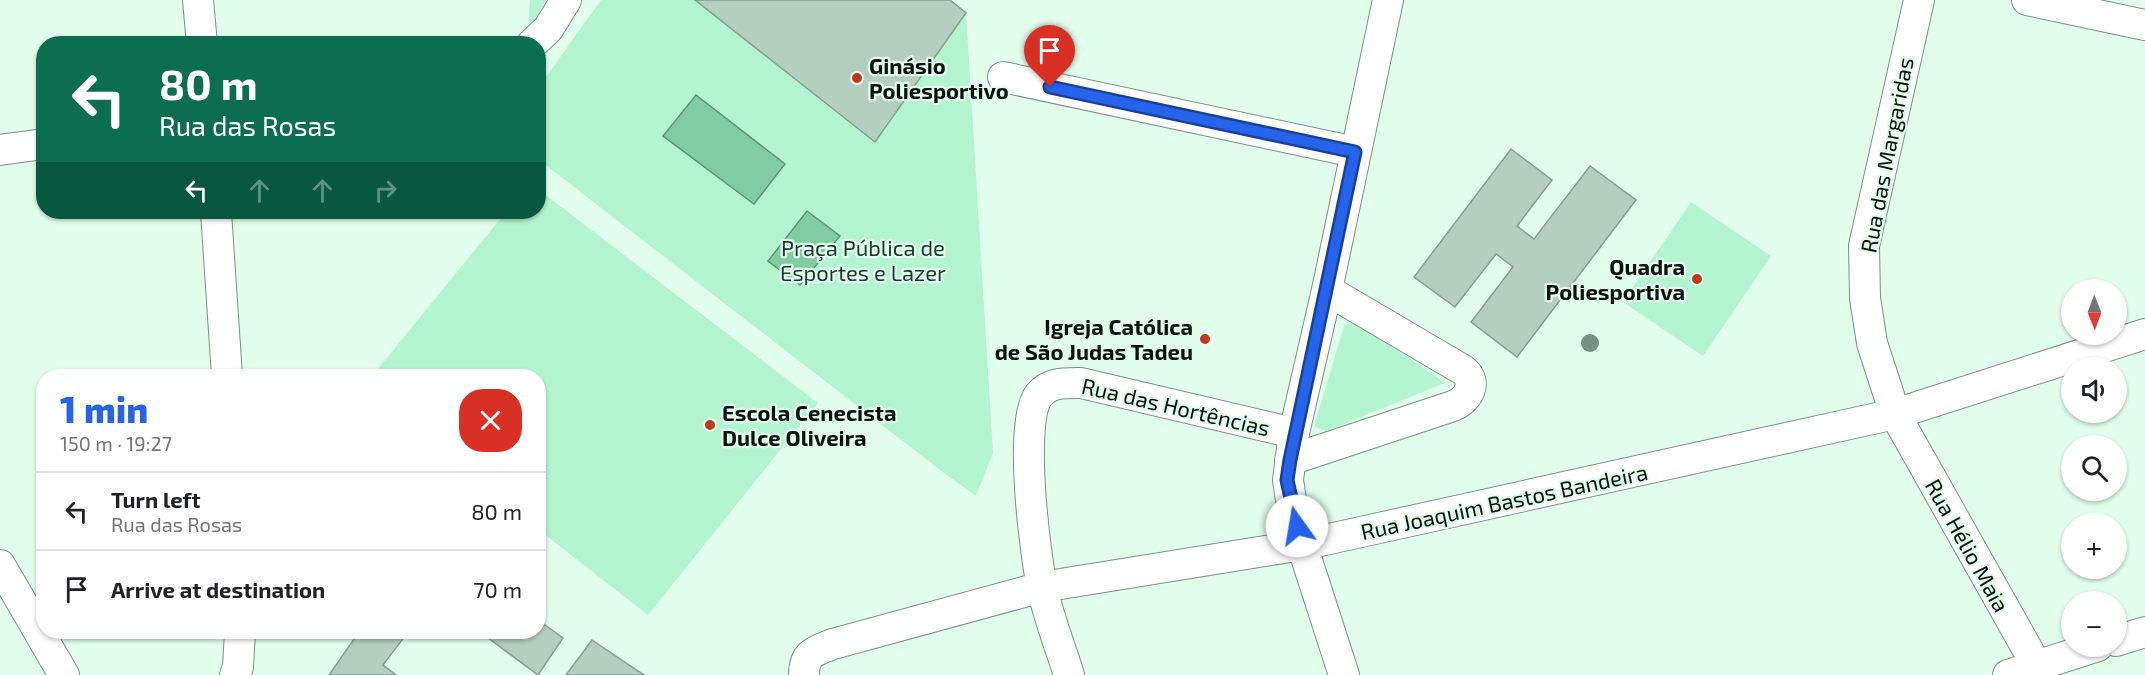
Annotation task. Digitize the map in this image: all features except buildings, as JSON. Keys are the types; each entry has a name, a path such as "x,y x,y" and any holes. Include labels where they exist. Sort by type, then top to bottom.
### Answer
{"street":[{"path":"198,0 201,36"},
{"path":"541,36 548,29 566,0"},
{"path":"1344,675 1302,545 1287,480 1292,447 1388,0"},
{"name":"Rua das Margaridas","path":"1895,414 1872,343 1865,298 1864,246 1919,0"},
{"path":"2027,0 2145,25"},
{"path":"1003,77 1355,152"},
{"path":"0,150 36,145"},
{"path":"216,219 227,369"},
{"path":"1292,447 1459,404 1467,395 1471,385 1470,378 1463,370 1327,290"},
{"name":"Rua Joaquim Bastos Bandeira","path":"804,675 807,659 814,652 833,644 1042,587 1302,545 1895,414 2145,334"},
{"name":"Rua das Hortências","path":"1042,587 1033,515 1029,422 1038,396 1048,387 1061,383 1081,383 1292,447"},
{"name":"Rua Hélio Maia","path":"1895,414 2039,670"},
{"path":"0,565 36,627"},
{"path":"1042,587 1069,675"},
{"path":"2127,638 2145,632"},
{"path":"43,639 64,675"},
{"path":"235,675 238,667 240,639"},
{"path":"2008,675 2039,670 2071,657"}],"green space":[{"path":"530,0 546,0 528,31"},
{"name":"Praça Pública de Esportes e Lazer","path":"601,0 695,0 875,142 966,13 993,453 976,496 546,165 546,77"},
{"path":"546,195 818,403 648,615 546,535 546,369 378,369 500,219 546,219"},
{"name":"Quadra Poliesportiva","path":"1691,202 1771,256 1703,356 1623,302"},
{"path":"1356,321 1445,383 1326,431 1314,426 1344,326"}],"shaded area":[{"path":"696,95 785,164 754,204 663,136"},
{"path":"807,211 840,236 800,285 768,261"}],"place":[{"name":"Ginásio Poliesportivo","path":"857,78"},
{"name":"Quadra Poliesportiva","path":"1697,279"},
{"name":"Igreja Católica de São Judas Tadeu","path":"1205,339"},
{"name":"Escola Cenecista Dulce Oliveira","path":"710,425"}],"route":[{"path":"1050,87 1355,152 1327,290 1294,433 1287,480 1297,526"}]}
